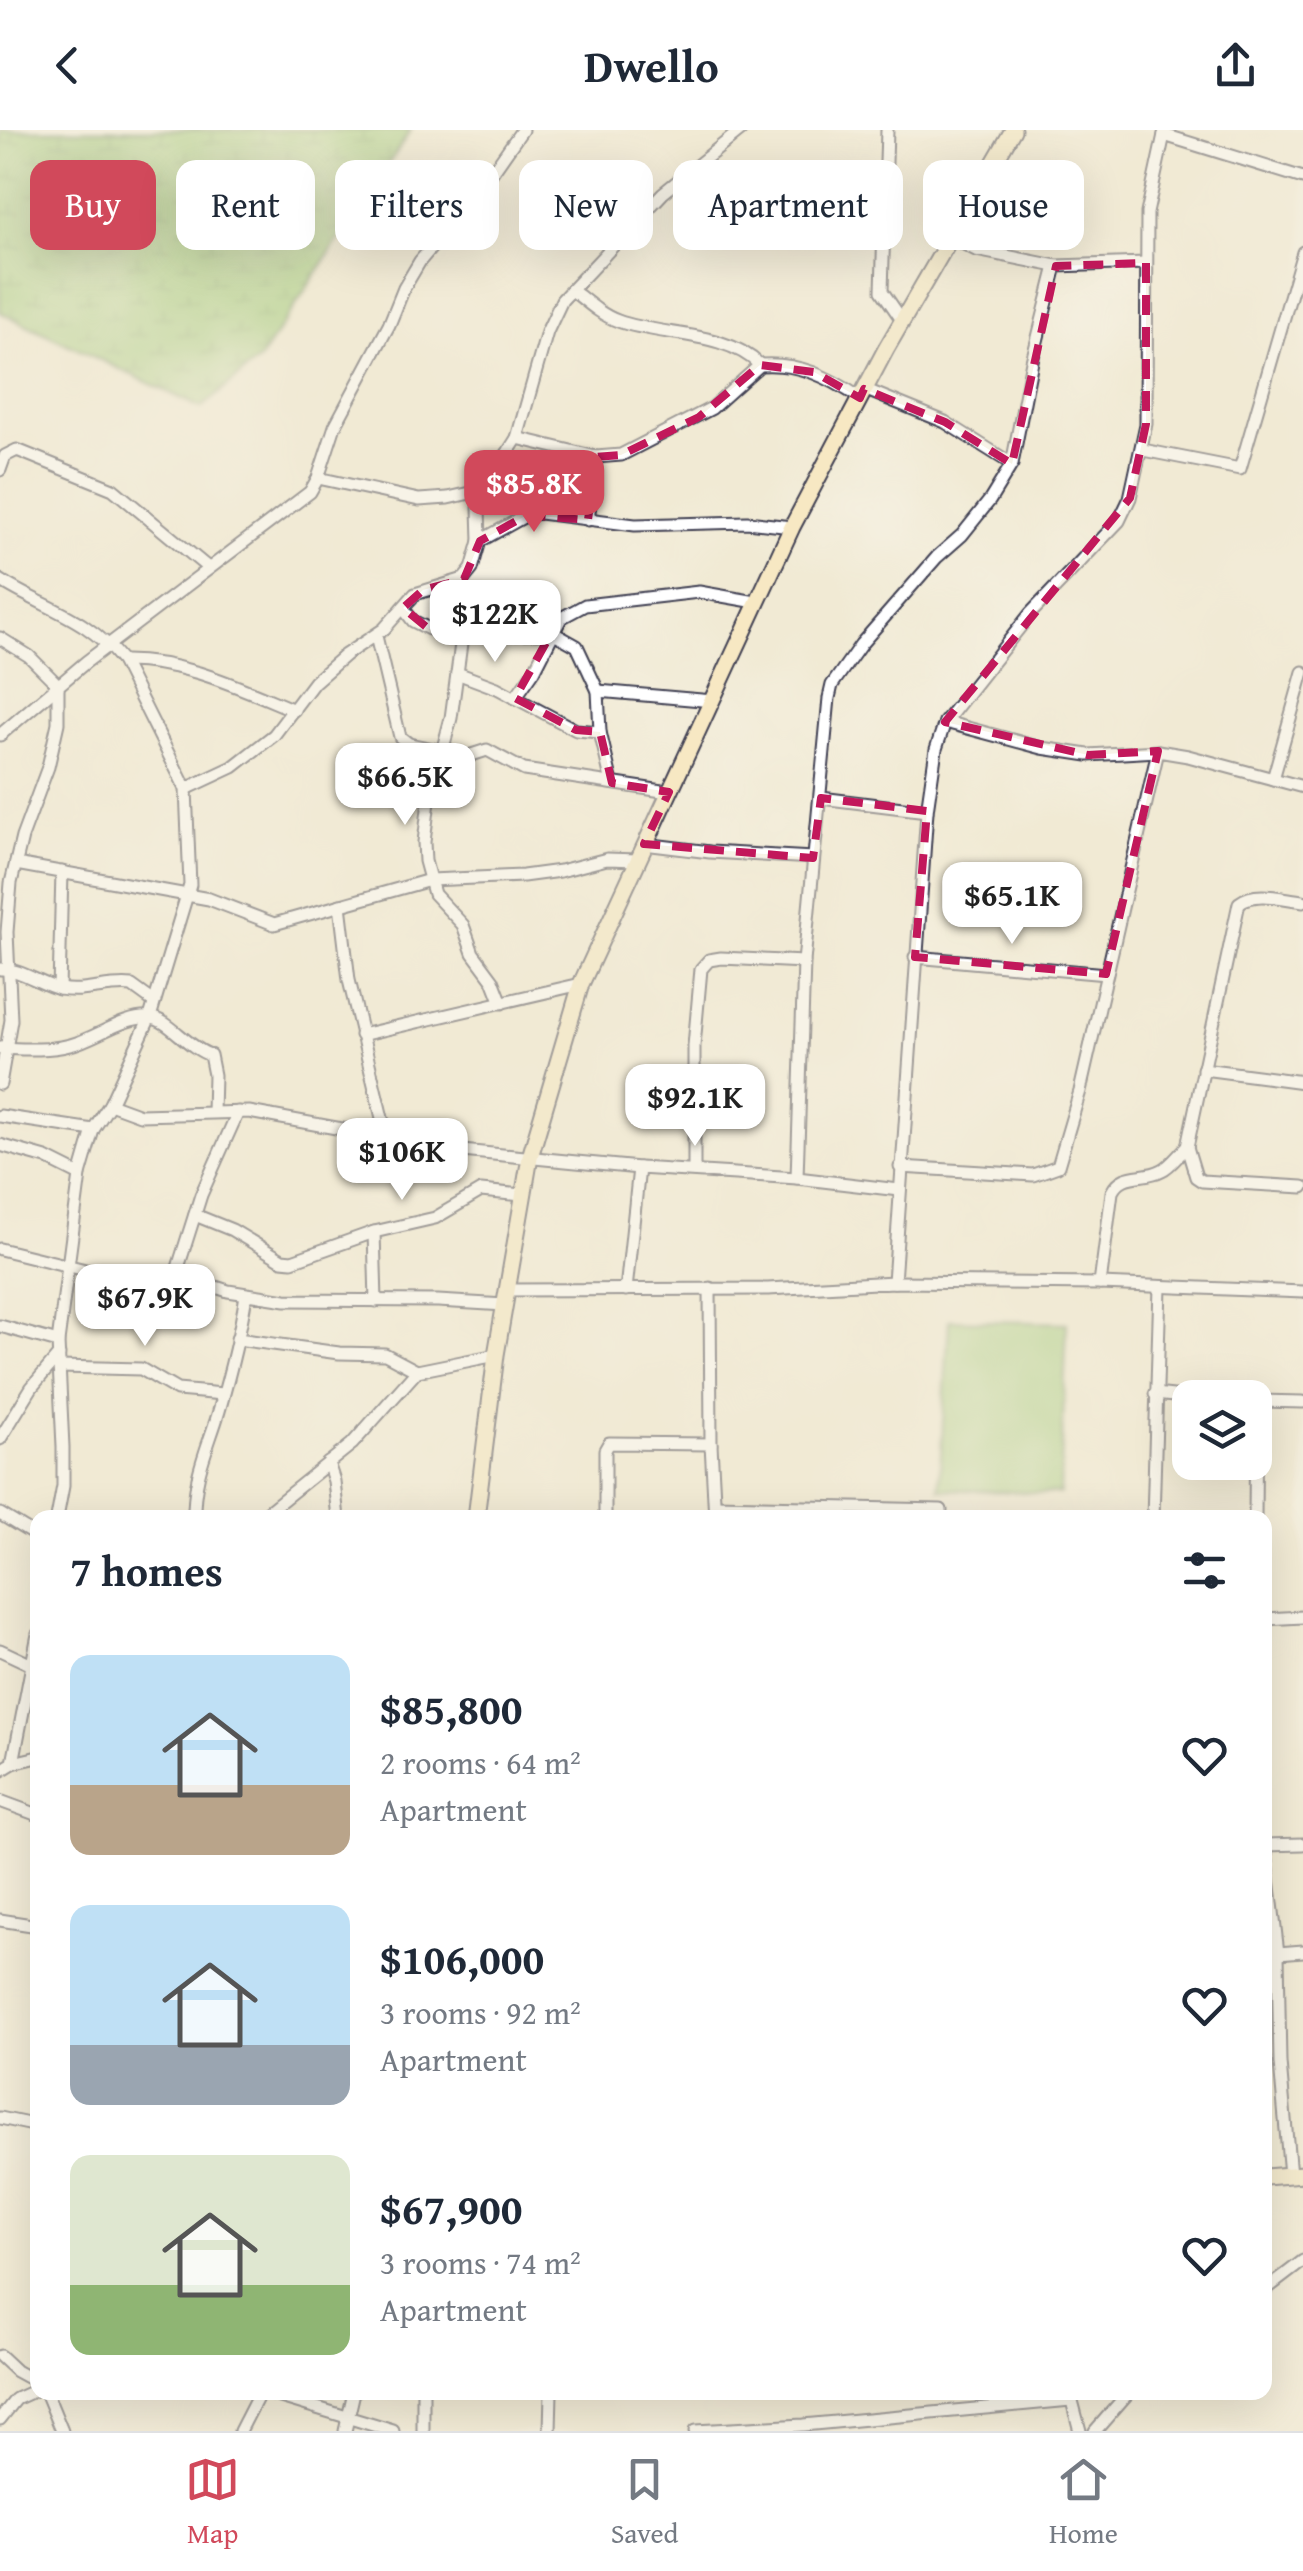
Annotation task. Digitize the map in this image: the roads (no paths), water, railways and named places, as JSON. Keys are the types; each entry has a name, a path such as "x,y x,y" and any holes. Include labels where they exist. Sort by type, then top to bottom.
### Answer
{"street":[{"path":"0,735 110,644 310,492 334,426 389,325 404,288 420,261 477,194 522,130"},
{"path":"186,789 233,767 274,735 314,682 346,654 376,636 423,590 464,578 472,569 480,541 479,508 484,490 517,438 547,332 562,300 664,193 741,130"},
{"path":"887,130 882,291 902,320"},
{"path":"996,160 1014,130"},
{"path":"894,1282 926,810 936,749 945,722 1031,613 1118,522 1130,498 1143,450 1147,213 1165,132 1303,178"},
{"path":"477,1510 496,1355 522,1195 581,984 792,526 942,250"},
{"path":"976,250 1056,266 1146,263"},
{"path":"1143,450 1235,469 1242,466 1303,252"},
{"path":"797,1178 804,962 828,698 832,685 861,644 971,524 1012,464 1056,266"},
{"path":"572,290 615,320 718,342 746,353 760,365 814,372 862,394 944,422 1012,464"},
{"path":"517,438 596,457 620,455 699,417 760,365"},
{"path":"0,470 4,456 17,450 113,489 208,568"},
{"path":"588,520 596,457"},
{"path":"318,478 419,500 484,490"},
{"path":"480,541 527,516 556,514 635,525 747,522 792,526"},
{"path":"0,580 86,624 110,644 186,789 190,874 186,896 150,1017 110,1104 93,1130 80,1175 59,1355 63,1447 58,1510"},
{"path":"515,698 534,671 561,618 585,606 700,592 756,602"},
{"path":"403,608 413,620 429,628 510,634 552,632 577,646 598,691 600,732 612,783"},
{"path":"463,629 451,718 429,801 424,842 430,880 440,903 463,925 473,953 502,1002"},
{"path":"376,636 400,738 409,744 442,751"},
{"path":"0,638 46,670 58,686 58,723 48,767 22,836 16,864 6,880 0,1084"},
{"path":"122,661 153,661 214,677 294,710"},
{"path":"1273,779 1303,672"},
{"path":"457,674 576,730 600,732"},
{"path":"598,691 712,701"},
{"path":"945,722 1073,753 1124,755 1158,751 1303,787"},
{"path":"440,765 487,750 524,770 669,792"},
{"path":"900,1167 1033,1175 1058,1166 1080,1091 1158,751"},
{"path":"821,798 926,810"},
{"path":"644,844 813,858"},
{"path":"16,864 209,900 274,924 430,880 523,876 560,872 607,859 637,860"},
{"path":"59,989 62,872"},
{"path":"1303,901 1259,896 1246,897 1239,903 1187,1148 1196,1177 1202,1180 1303,1187"},
{"path":"340,905 361,1035 387,1138"},
{"path":"915,957 1106,974"},
{"path":"694,1170 694,1046 701,969 709,960 721,958 804,962"},
{"path":"5,969 73,992 132,986 154,1002"},
{"path":"361,1035 581,984"},
{"path":"4,1048 30,1050 72,1044 150,1017 167,1024 190,1046 210,1055 214,1112"},
{"path":"1203,1069 1303,1082"},
{"path":"110,1104 140,1115 238,1112 306,1120 387,1138 530,1157 900,1190"},
{"path":"176,1274 208,1178 238,1112"},
{"path":"0,1116 93,1130"},
{"path":"0,1145 26,1151 80,1175"},
{"path":"1100,1284 1116,1183 1162,1171 1187,1148"},
{"path":"626,1290 639,1168"},
{"path":"195,1216 232,1230 282,1260 292,1261 374,1232 436,1218 481,1192 522,1195"},
{"path":"374,1232 376,1301"},
{"path":"0,1249 98,1273 176,1274 246,1295 286,1300 376,1301 894,1282 1100,1284 1303,1292"},
{"path":"1153,1510 1160,1287"},
{"path":"710,1288 715,1510"},
{"path":"194,1510 206,1440 223,1394 246,1295"},
{"path":"0,1326 59,1355 141,1369 176,1390 223,1394"},
{"path":"237,1338 339,1353 385,1354 417,1371"},
{"path":"0,1439 32,1387 59,1355"},
{"path":"270,1510 352,1444 417,1371 496,1355"},
{"path":"1155,1394 1172,1396"},
{"path":"1272,1401 1303,1402"},
{"path":"605,1510 608,1443 711,1444"},
{"path":"328,1463 337,1510"},
{"path":"1256,1480 1256,1510"},
{"path":"278,1503 279,1510"},
{"path":"0,1514 30,1532"},
{"path":"1272,1619 1303,1617"},
{"path":"0,1650 30,1665"},
{"path":"13,1763 30,1685"},
{"path":"0,1772 13,1763 30,1759"},
{"path":"0,1800 30,1812"},
{"path":"1272,1845 1303,1844"},
{"path":"1272,1903 1278,1953 1280,2063 1297,2174 1272,2176"},
{"path":"0,1920 30,1925"},
{"path":"1278,1953 1303,1951"},
{"path":"1272,2064 1280,2063"},
{"path":"0,2118 30,2124"},
{"path":"1272,2285 1303,2261"},
{"path":"0,2356 30,2381"},
{"path":"0,2419 16,2399 30,2391"},
{"path":"49,2400 62,2431"},
{"path":"240,2431 257,2400"},
{"path":"282,2400 346,2425 393,2431"},
{"path":"346,2425 352,2400"},
{"path":"423,2400 423,2431"},
{"path":"550,2431 551,2400"},
{"path":"695,2431 803,2425 1034,2400"},
{"path":"1072,2400 1080,2431"},
{"path":"1094,2431 1123,2400"}]}
